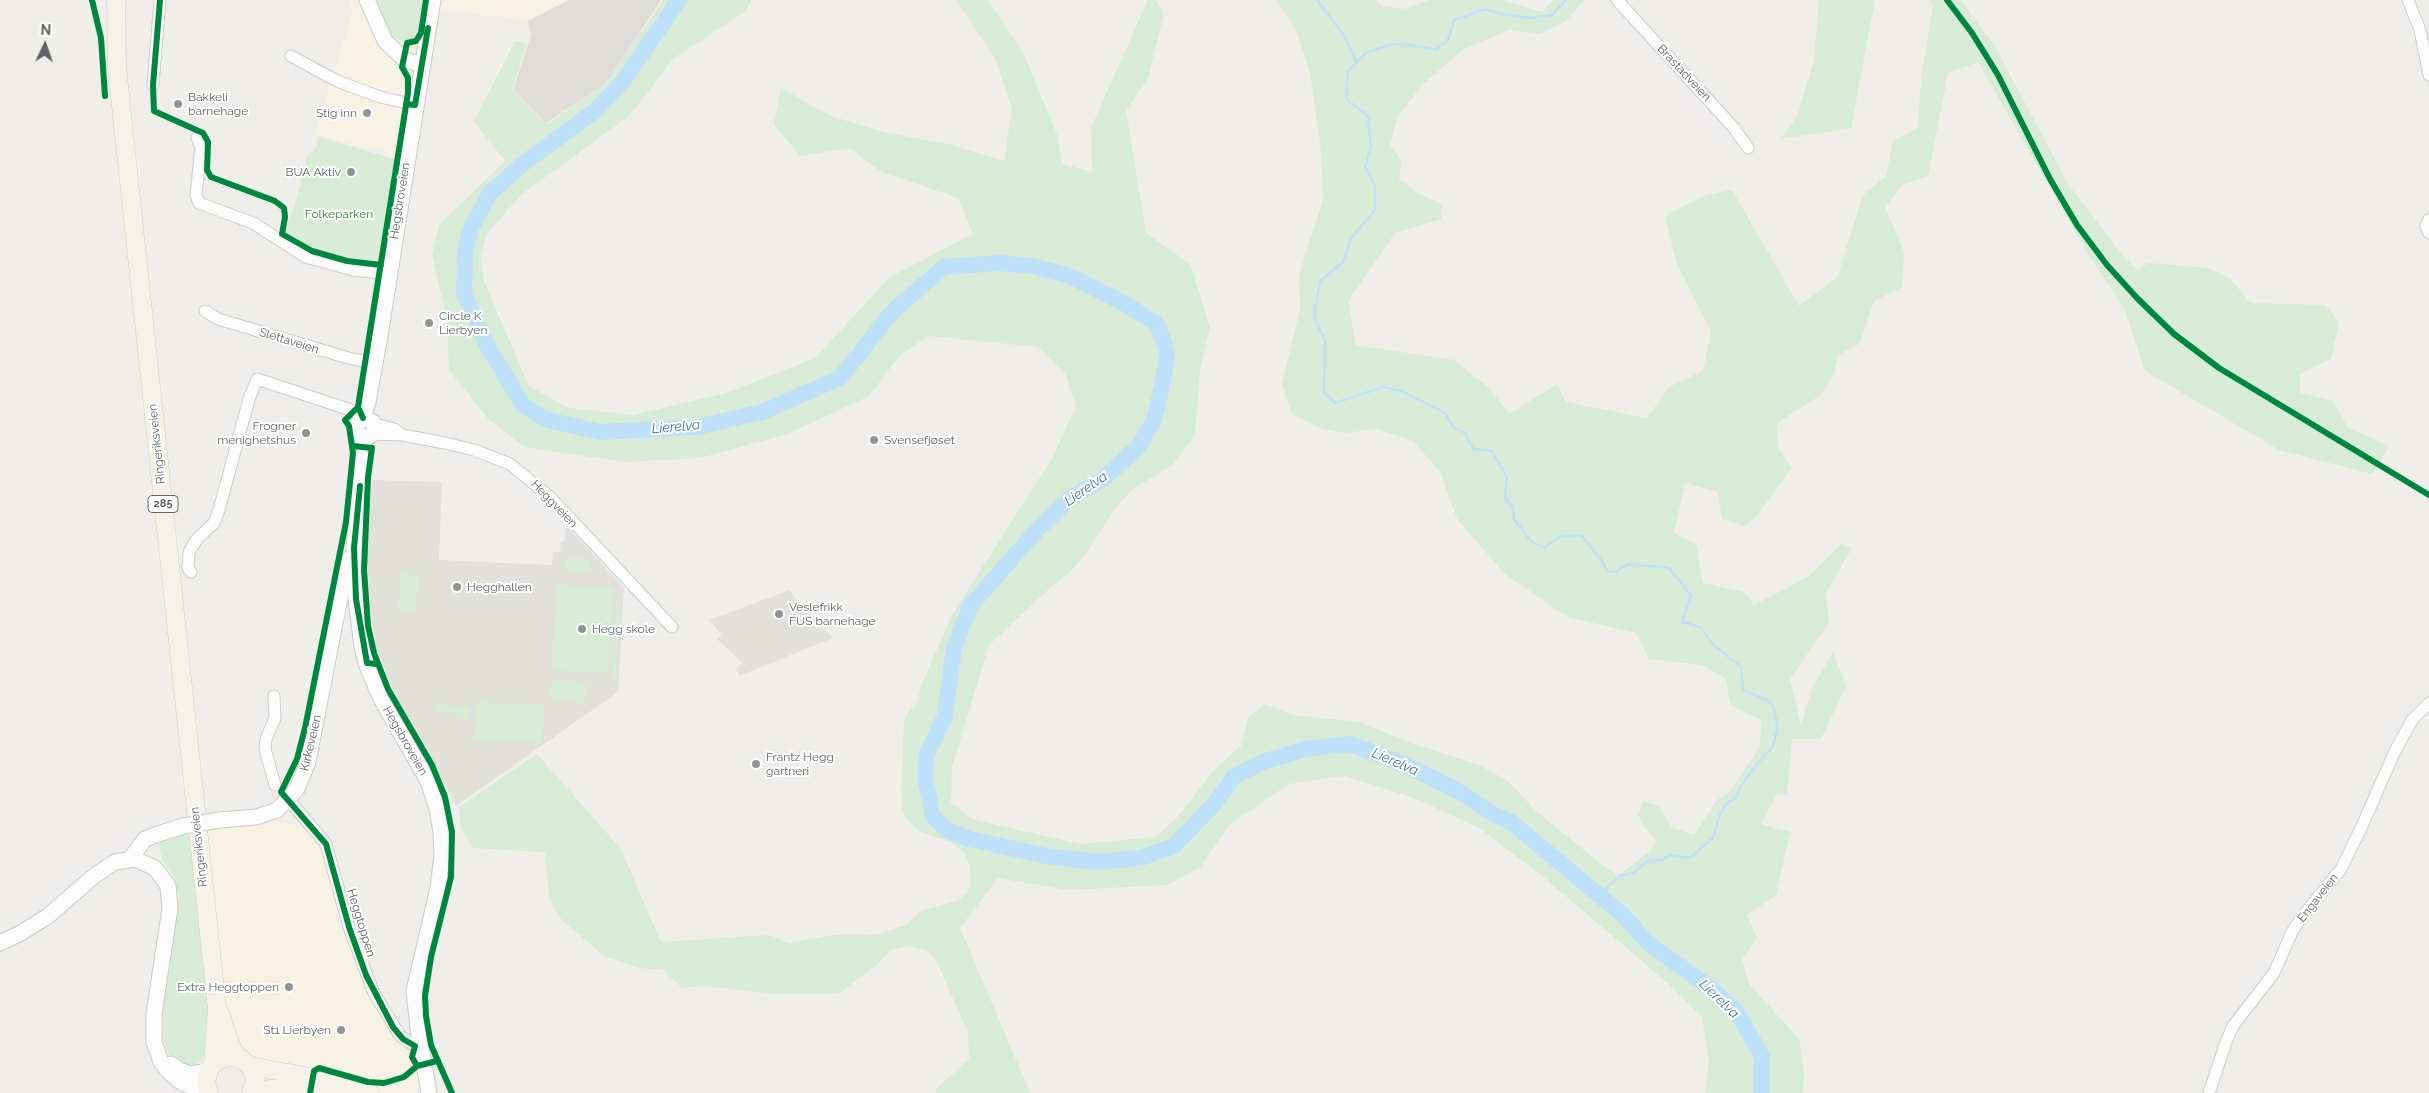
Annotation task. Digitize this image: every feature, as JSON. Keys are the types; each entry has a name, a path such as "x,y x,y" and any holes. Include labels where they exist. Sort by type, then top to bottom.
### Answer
{"main road":[{"name":"Ringeriksveien","path":"116,0 115,24 121,105 217,1008 210,1067"},
{"name":"Ringeriksveien","path":"217,1008 244,1062"},
{"path":"210,1067 223,1057 327,1080 370,1093"},
{"name":"285","path":"244,1062 255,1081 251,1093"},
{"name":"285","path":"207,1093 206,1083 210,1067"},
{"path":"255,1093 269,1089 294,1088 332,1093"}],"street":[{"path":"153,85 160,0"},
{"path":"367,0 382,35 396,53 404,59 422,58"},
{"name":"Hegsbroveien","path":"430,1093 420,1046 414,991 438,888 442,855 441,832 437,809 428,782 381,699 367,666 358,618 354,548 368,402 422,58 433,0"},
{"name":"Brastadveien","path":"1617,0 1734,128 1748,148"},
{"path":"2408,0 2420,30 2429,75"},
{"path":"291,56 351,86 380,97 415,105"},
{"path":"197,138 201,146 196,195 197,200 201,204 253,224 306,257 353,270 389,274"},
{"path":"2429,219 2426,226 2429,233"},
{"name":"Slettaveien","path":"205,311 218,319 244,328 375,364"},
{"path":"191,572 188,568 189,552 197,539 210,527 217,516 249,399 257,379 354,411 367,428"},
{"name":"Heggveien","path":"367,428 474,450 510,464 550,497 672,627"},
{"name":"Kirkeveien","path":"130,859 145,839 183,826 268,814 277,810 289,800 297,789 308,762 345,572 354,548"},
{"path":"274,696 274,718 266,739 265,749 275,785"},
{"name":"Engaveien","path":"2209,1093 2226,1042 2234,1026 2274,973 2289,938 2302,917 2345,862 2394,754 2412,720 2429,703"},
{"name":"Heggtoppen","path":"289,800 326,844 349,927 373,991 400,1036 415,1046 420,1046"},
{"path":"148,864 158,834"},
{"path":"0,943 21,933 48,916 106,867 115,862 130,859 148,864 163,877 170,897 153,1026 154,1042 161,1062 175,1078 207,1093"},
{"path":"160,1056 184,1072 191,1074 210,1067"},
{"name":"Hegsbroveien","path":"422,1093 426,1077"}],"shaded area":[{"path":"348,0 567,0 526,20 442,10 425,4 405,100 396,155 315,134 353,11"},
{"path":"569,0 661,0 606,83 546,123 513,90 531,35 528,21"},
{"name":"Hegg skole","path":"372,480 442,482 439,560 552,565 553,552 560,552 561,542 564,542 566,525 624,588 618,692 456,806 425,745 397,698 377,651 370,607 367,558"},
{"path":"790,590 801,607 833,638 739,676 736,669 742,663 717,639 722,635 709,620"},
{"path":"271,820 301,827 315,838 323,851 342,924 370,996 392,1035 416,1057 422,1072 416,1093 379,1093 343,1079 265,1063 251,1055 241,1045 231,1028 226,1010 206,828"}],"green space":[{"path":"374,0 425,0 417,35 413,41 402,41 393,37 386,27"},
{"path":"663,0 751,0 746,11 674,58 629,116 522,194 486,235 481,258 484,282 529,386 569,408 633,415 726,393 815,358 890,277 973,234 958,198 882,172 849,148 800,156 774,124 781,88 831,116 883,132 948,144 1004,161 1012,109 995,58 956,0 988,0 1023,52 1058,137 1062,164 1092,172 1091,128 1148,0 1155,0 1164,12 1148,79 1126,110 1146,233 1190,264 1210,327 1200,370 1195,435 1172,466 1134,488 1115,508 1088,551 1070,572 1053,585 989,645 952,767 951,803 972,819 1080,844 1155,837 1175,820 1215,769 1241,746 1249,716 1265,704 1292,715 1360,722 1411,743 1479,765 1508,781 1537,812 1605,867 1619,875 1648,853 1657,842 1645,828 1638,815 1644,801 1659,806 1671,827 1694,835 1717,800 1730,792 1759,748 1762,720 1731,706 1725,678 1702,665 1649,659 1636,633 1567,617 1505,574 1457,519 1441,473 1413,441 1377,429 1344,433 1322,429 1292,414 1282,384 1300,309 1299,276 1323,199 1321,151 1310,73 1297,32 1276,0 1376,0 1382,6 1403,9 1429,0 1501,0 1542,12 1553,0 1584,0 1566,21 1540,34 1509,30 1464,49 1423,84 1397,118 1390,145 1402,161 1399,179 1416,192 1442,204 1441,219 1395,233 1348,301 1356,345 1454,360 1489,388 1509,414 1557,384 1566,402 1647,418 1669,387 1703,371 1711,331 1677,264 1666,221 1667,214 1706,195 1732,190 1799,306 1837,278 1863,195 1886,176 1893,141 1917,128 1922,73 1933,6 1929,0 1961,0 1996,48 2068,184 2123,256 2138,270 2148,263 2209,268 2230,278 2250,303 2325,305 2339,322 2331,359 2300,374 2300,393 2333,401 2348,428 2390,446 2372,474 2279,450 2145,371 2124,308 2089,256 1978,62 1948,73 1928,176 1902,185 1885,207 1904,252 1902,287 1874,301 1859,344 1838,355 1834,373 1821,395 1777,423 1779,449 1792,468 1756,517 1744,526 1722,519 1718,492 1685,483 1674,533 1696,544 1703,583 1744,592 1754,605 1808,577 1842,543 1852,548 1826,593 1829,623 1790,679 1801,725 1813,685 1833,653 1846,686 1821,739 1792,739 1787,795 1777,794 1761,824 1790,832 1776,895 1747,915 1757,938 1742,959 1749,984 1799,1039 1804,1072 1803,1093 1705,1093 1709,1063 1702,1017 1664,980 1541,875 1481,829 1417,799 1345,776 1289,784 1229,825 1201,866 1168,885 1067,890 998,878 960,928 1030,1093 936,1093 936,1089 969,1059 968,1032 936,960 926,950 909,946 891,950 879,963 838,994 776,994 704,986 682,988 663,970 639,968 604,956 561,919 549,899 545,852 473,848 461,828 459,807 537,754 621,849 661,942 769,935 789,943 833,935 880,934 908,924 920,911 959,900 968,892 971,883 970,867 965,853 952,843 919,831 909,822 902,811 901,788 904,723 907,714 917,704 921,686 953,613 1053,457 1076,406 1066,375 1038,347 929,336 899,356 869,396 788,434 700,458 624,462 525,447 489,420 449,370 447,319 432,255 439,225 505,161 474,121 515,41 526,44 512,90 547,124 606,83"},
{"path":"1819,0 1875,0 1851,128 1780,139 1797,117 1814,60"},
{"name":"Folkeparken","path":"319,137 395,159 377,269 320,257 296,246 285,230 295,204 308,154 314,151"},
{"path":"566,558 590,559 590,573 565,572"},
{"path":"400,574 418,575 416,611 398,610"},
{"name":"Hegg skole","path":"556,585 613,587 609,673 552,670"},
{"path":"616,601 620,601 616,683 612,683"},
{"path":"551,680 586,682 585,703 550,701"},
{"path":"436,702 469,707 470,718 459,720 457,714 435,709"},
{"path":"476,702 544,705 542,743 474,740"},
{"path":"189,830 210,1020 208,1044 201,1061 194,1066 175,1061 169,1055 160,1030 179,896 174,877 162,859 159,845 161,840"}],"waterway":[{"name":"Lierelva","path":"679,0 624,80 596,110 524,163 490,193 470,230 465,253 464,294 488,347 523,405 547,420 601,432 697,427 762,412 840,378 893,311 944,267 999,263 1032,266 1070,276 1122,302 1157,324 1163,339 1167,354 1154,420 1139,446 1102,480 1070,498 1038,529 971,605 954,648 945,716 926,756 925,777 933,817 947,830 970,839 1046,856 1097,862 1141,858 1174,846 1215,803 1234,776 1266,761 1305,749 1350,744 1406,765 1462,793 1493,814 1511,822 1624,916 1648,943 1713,990 1737,1012 1762,1057 1762,1093"},
{"path":"1317,0 1344,35 1356,61"},
{"path":"1566,0 1552,15 1530,18 1501,14 1485,9 1454,20 1448,40 1436,50 1411,45 1392,44 1366,53 1348,71 1346,99 1368,116 1371,147 1365,167 1375,186 1375,210 1351,238 1343,262 1320,281 1314,318 1325,340 1324,392 1335,403 1383,387 1401,391 1445,413 1453,427 1465,433 1473,449 1492,451 1507,477 1505,498 1513,506 1514,519 1531,541 1544,548 1562,535 1582,536 1602,561 1607,571 1616,572 1628,564 1669,568 1691,596 1682,622 1700,627 1714,645 1741,667 1743,690 1766,699 1773,706 1778,728 1772,748 1756,765 1741,786 1736,798 1726,804 1719,817 1713,838 1690,858 1670,855 1662,860 1648,861 1634,872 1620,876 1599,895"}],"cycle path":[{"path":"92,0 101,38 105,96"},
{"path":"160,0 153,85 154,111 203,133 208,142 207,170 211,177 275,201 284,208 285,217 282,234 312,251 347,261 381,265"},
{"path":"363,418 358,407 408,93 408,78 402,67 407,43 416,41 421,33 426,0"},
{"path":"1947,0 1972,33 1998,75 2050,179 2077,225 2107,265 2137,298 2174,334 2219,368 2429,495"},
{"path":"406,104 415,105 428,28"},
{"path":"358,407 345,420 349,426 353,453 346,522 305,728 297,759 281,792 326,844 349,927 366,975 393,1027 403,1039 415,1046 412,1057 417,1066"},
{"path":"353,446 372,448 368,477 364,570 368,626 374,653 388,689 432,765 445,797 452,832 451,877 431,957 425,996 431,1045 452,1093"},
{"path":"360,486 354,548 356,599 367,663 377,664"},
{"path":"310,1093 314,1071 319,1068 368,1082 384,1083 404,1077 417,1066 437,1061"}],"place":[{"name":"Bakkeli barnehage","path":"178,104"},
{"name":"Stig inn","path":"367,113"},
{"name":"BUA Aktiv","path":"351,172"},
{"name":"Circle K Lierbyen","path":"429,323"},
{"name":"Frogner menighetshus","path":"306,433"},
{"name":"Svensefjøset","path":"874,440"},
{"name":"Hegghallen","path":"457,587"},
{"name":"Veslefrikk FUS barnehage","path":"779,614"},
{"name":"Hegg skole","path":"582,629"},
{"name":"Frantz Hegg gartneri","path":"756,764"},
{"name":"Extra Heggtoppen","path":"289,987"},
{"name":"St1 Lierbyen","path":"341,1030"}]}
